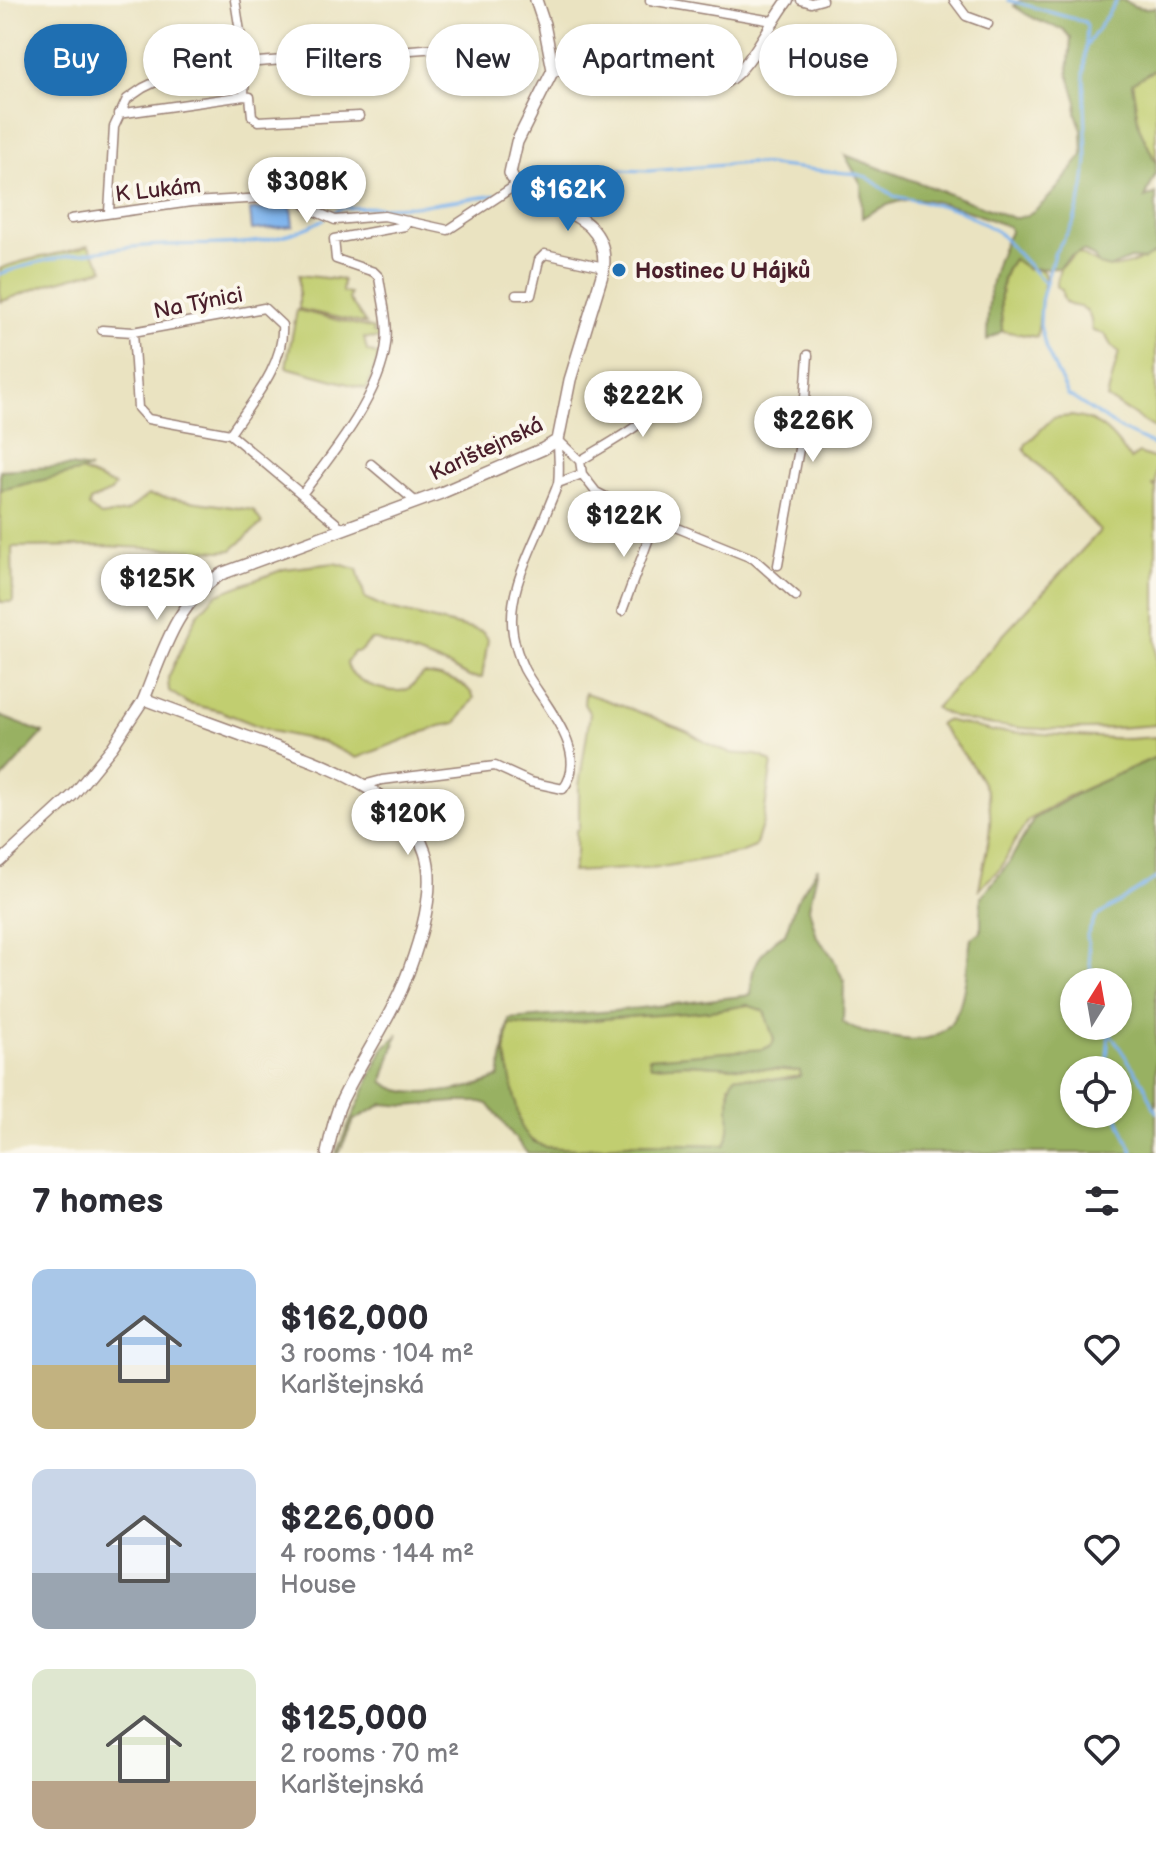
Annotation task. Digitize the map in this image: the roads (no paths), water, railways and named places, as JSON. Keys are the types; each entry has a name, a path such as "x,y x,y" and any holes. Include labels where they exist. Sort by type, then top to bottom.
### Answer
{"main road":[{"path":"536,0 553,70 513,154 510,173 516,185 570,213 593,230 602,245 604,267"},
{"name":"Karlštejnská","path":"144,699 177,618 197,592 215,578 256,559 416,502 558,440 570,380 604,267"},
{"path":"144,699 304,757 362,786 401,814 412,826 426,853 429,893 403,986 340,1104 327,1153"}],"street":[{"path":"235,0 238,24"},
{"path":"650,0 773,21"},
{"path":"553,70 619,73 697,89 715,87 737,73 788,0"},
{"path":"801,0 811,3 822,0"},
{"path":"954,0 966,16 988,24"},
{"path":"260,62 426,49"},
{"path":"109,212 114,127 127,99 143,88"},
{"path":"118,114 244,96 250,97 252,116 258,121 359,116"},
{"name":"K Lukám","path":"71,219 191,202 282,197 300,201 335,220 384,216 452,229 516,185"},
{"path":"302,494 345,437 369,393 386,347 379,277 374,272 336,259 334,239 405,226 408,221"},
{"path":"516,295 531,295 539,260 545,254 604,267"},
{"name":"Na Týnici","path":"102,330 133,332 264,308 282,325 283,337 275,364 230,434"},
{"name":"Na Týnici","path":"133,332 138,408 148,419 230,434 342,528"},
{"path":"778,565 803,427 808,355"},
{"path":"580,461 643,419 670,395 675,386"},
{"path":"558,440 580,461 582,474 596,492 754,559 796,596"},
{"path":"362,786 382,780 495,766 552,789 563,789 570,781 571,757 565,737 547,702 523,667 516,649 512,618 518,582 558,483 558,440"},
{"path":"371,464 416,502"},
{"path":"558,483 582,474"},
{"path":"622,611 656,519"},
{"path":"0,862 74,794 113,746 144,699"}],"water":[{"path":"291,207 293,226 252,230 250,210"}],"waterway":[{"path":"1008,0 1085,22 1087,26 1084,75 1087,160 1084,188 1073,224 1054,254 1041,301 1040,325 1046,349 1068,395 1122,430 1156,446"},
{"path":"1086,47 1117,0"},
{"path":"527,189 618,170 649,171 749,163 856,174 867,177 894,196 957,209 998,232 1045,283"},
{"path":"330,215 342,208 416,206 496,195"},
{"path":"0,274 53,259 107,250 258,241 302,230 324,219"},
{"path":"1091,968 1087,935 1096,917 1156,878"},
{"path":"1107,1056 1108,1040"},
{"path":"1114,1040 1144,1084 1156,1112"},
{"path":"1122,1128 1133,1153"}],"place":[{"name":"Hostinec U Hájků","path":"619,270"}]}
